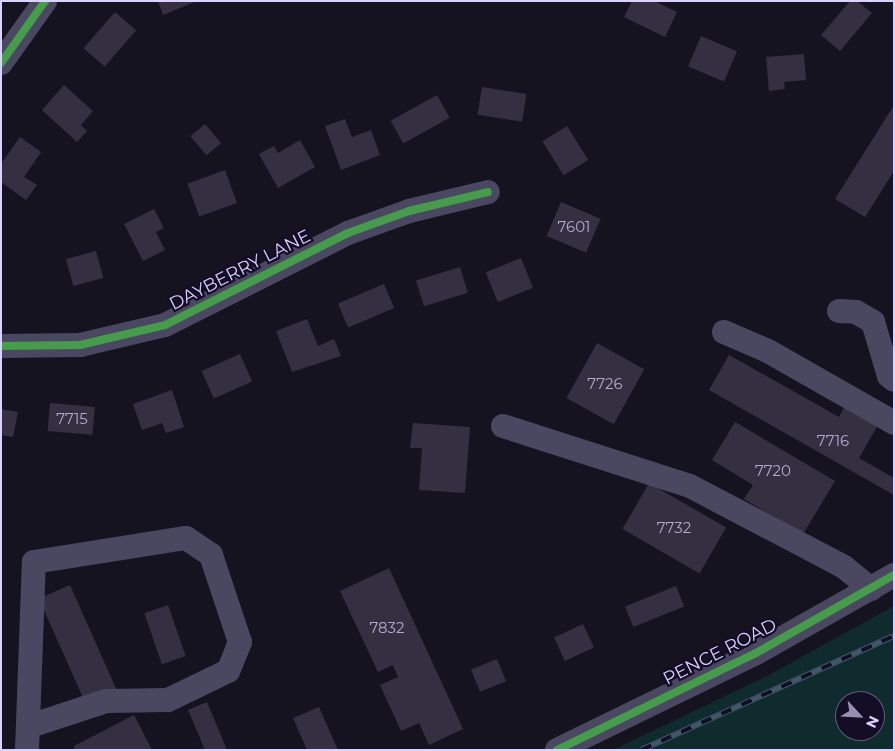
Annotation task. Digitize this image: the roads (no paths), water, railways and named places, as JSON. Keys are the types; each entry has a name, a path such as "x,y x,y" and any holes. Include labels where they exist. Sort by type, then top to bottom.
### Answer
{"street":[{"path":"1,63 45,1"},
{"name":"DAYBERRY LANE","path":"1,346 80,345 165,325 348,233 409,211 488,192"},
{"path":"839,311 856,312 873,322 888,376 894,380"},
{"path":"724,332 768,351 894,423"},
{"path":"503,426 690,486 844,567 871,589"},
{"path":"27,750 30,726 34,562 186,538 211,555 240,642 228,671 168,700 106,701 30,726"},
{"name":"PENCE ROAD","path":"557,750 756,653 894,575"}],"railway":[{"path":"641,750 894,636"}]}
